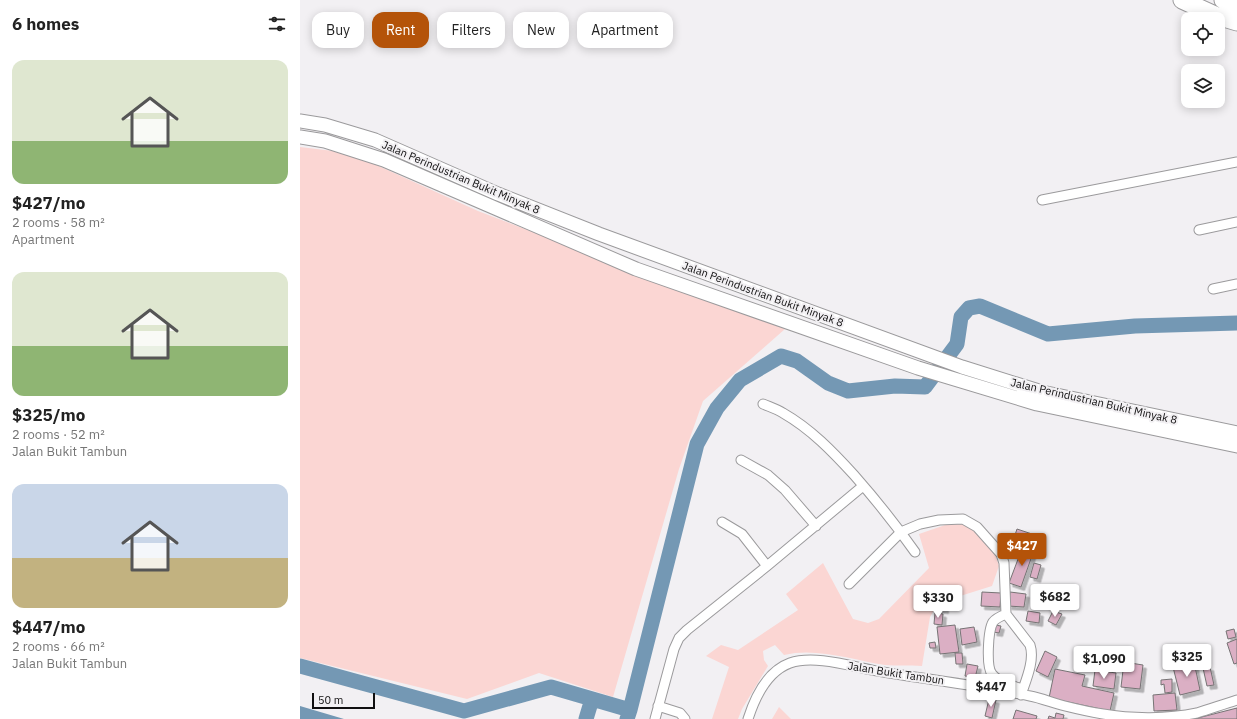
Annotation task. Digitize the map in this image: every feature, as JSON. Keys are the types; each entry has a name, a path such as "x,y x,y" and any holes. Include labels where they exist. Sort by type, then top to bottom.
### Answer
{"highway":[{"path":"1182,0 1217,16 1237,22"},
{"path":"1223,0 1237,5"}],"street":[{"name":"Jalan Perindustrian Bukit Minyak 8","path":"300,121 324,125 375,140 498,194 641,250 962,367 1042,392 1237,433"},
{"name":"Jalan Perindustrian Bukit Minyak 8","path":"300,137 325,141 384,160 636,269 918,368 1036,404 1237,446"},
{"path":"1042,200 1237,162"},
{"path":"1200,230 1237,222"},
{"path":"636,269 641,250"},
{"path":"1213,289 1237,284"},
{"path":"763,404 782,412 803,426 829,448 863,486 901,532 915,552"},
{"path":"741,460 768,475 785,490 816,526"},
{"path":"655,719 674,649 679,638 863,486"},
{"path":"849,584 901,532 920,524 939,520 963,519 977,527 1001,554 1004,562 1006,614 1030,645 1032,650 1032,658 1022,692 994,677 989,670 990,628 999,617 1006,614"},
{"path":"722,522 742,534 767,566"},
{"name":"Jalan Bukit Tambun","path":"748,719 759,693 769,678 781,667 807,659 881,672 1022,692 1030,696 1067,706 1132,718 1166,718 1196,713 1237,700"},
{"path":"658,706 680,712 685,719"}],"shaded area":[{"path":"300,147 350,153 478,211 785,329 703,401 679,469 613,697 539,673 467,699 300,658"},
{"path":"951,523 964,524 974,531 995,554 999,566 992,586 938,603 930,617 922,666 885,665 822,653 809,652 784,655 775,645 763,651 764,660 768,666 742,709 738,719 712,719 729,667 706,656 721,645 738,650 798,610 786,594 823,563 853,619 868,623 879,619 929,568 919,534"},
{"path":"779,707 791,719 772,719"}],"water":[{"path":"300,706 344,719 300,719"}],"building":[{"path":"1017,529 1035,535 1032,541 1015,535"},
{"path":"1023,546 1034,550 1021,587 1009,583"},
{"path":"1034,563 1041,565 1037,579 1030,577"},
{"path":"982,592 1001,593 1000,607 981,606"},
{"path":"1010,592 1026,594 1024,607 1008,606"},
{"path":"939,604 945,605 945,610 938,609"},
{"path":"1028,611 1040,613 1039,623 1026,621"},
{"path":"1053,611 1062,614 1056,625 1048,621"},
{"path":"935,613 943,614 942,625 934,624"},
{"path":"955,625 959,652 940,654 937,627"},
{"path":"995,625 1001,626 999,633 993,632"},
{"path":"974,627 977,642 962,645 960,629"},
{"path":"1234,629 1236,637 1228,639 1226,631"},
{"path":"1237,639 1237,663 1234,664 1227,643"},
{"path":"935,642 936,648 930,648 929,643"},
{"path":"1045,651 1057,657 1048,677 1036,671"},
{"path":"955,653 962,653 963,664 956,664"},
{"path":"1124,662 1143,665 1140,689 1121,687"},
{"path":"1194,662 1200,690 1180,695 1173,667"},
{"path":"967,664 978,666 975,678 965,676"},
{"path":"1210,667 1214,685 1207,686 1203,668"},
{"path":"1055,669 1085,675 1082,686 1114,693 1110,711 1049,698"},
{"path":"1095,670 1116,673 1114,689 1093,686"},
{"path":"986,678 992,679 991,683 985,682"},
{"path":"1172,679 1172,692 1165,693 1164,684 1161,685 1161,680"},
{"path":"1175,693 1177,710 1154,711 1153,695"},
{"path":"989,699 996,700 992,718 985,716"},
{"path":"1237,708 1237,719 1194,719"},
{"path":"1016,710 1037,716 1036,719 1013,719"},
{"path":"1056,713 1064,715 1063,719 1048,719 1049,716 1055,718"}],"waterway":[{"path":"630,710 697,444 717,408 740,380 781,356 797,361 828,383 848,391 895,386 925,387 957,344 961,317 969,308 980,306 1048,334 1135,326 1237,323"},
{"path":"300,666 464,711 551,687 630,710 627,719"},
{"path":"586,719 592,699"}]}
